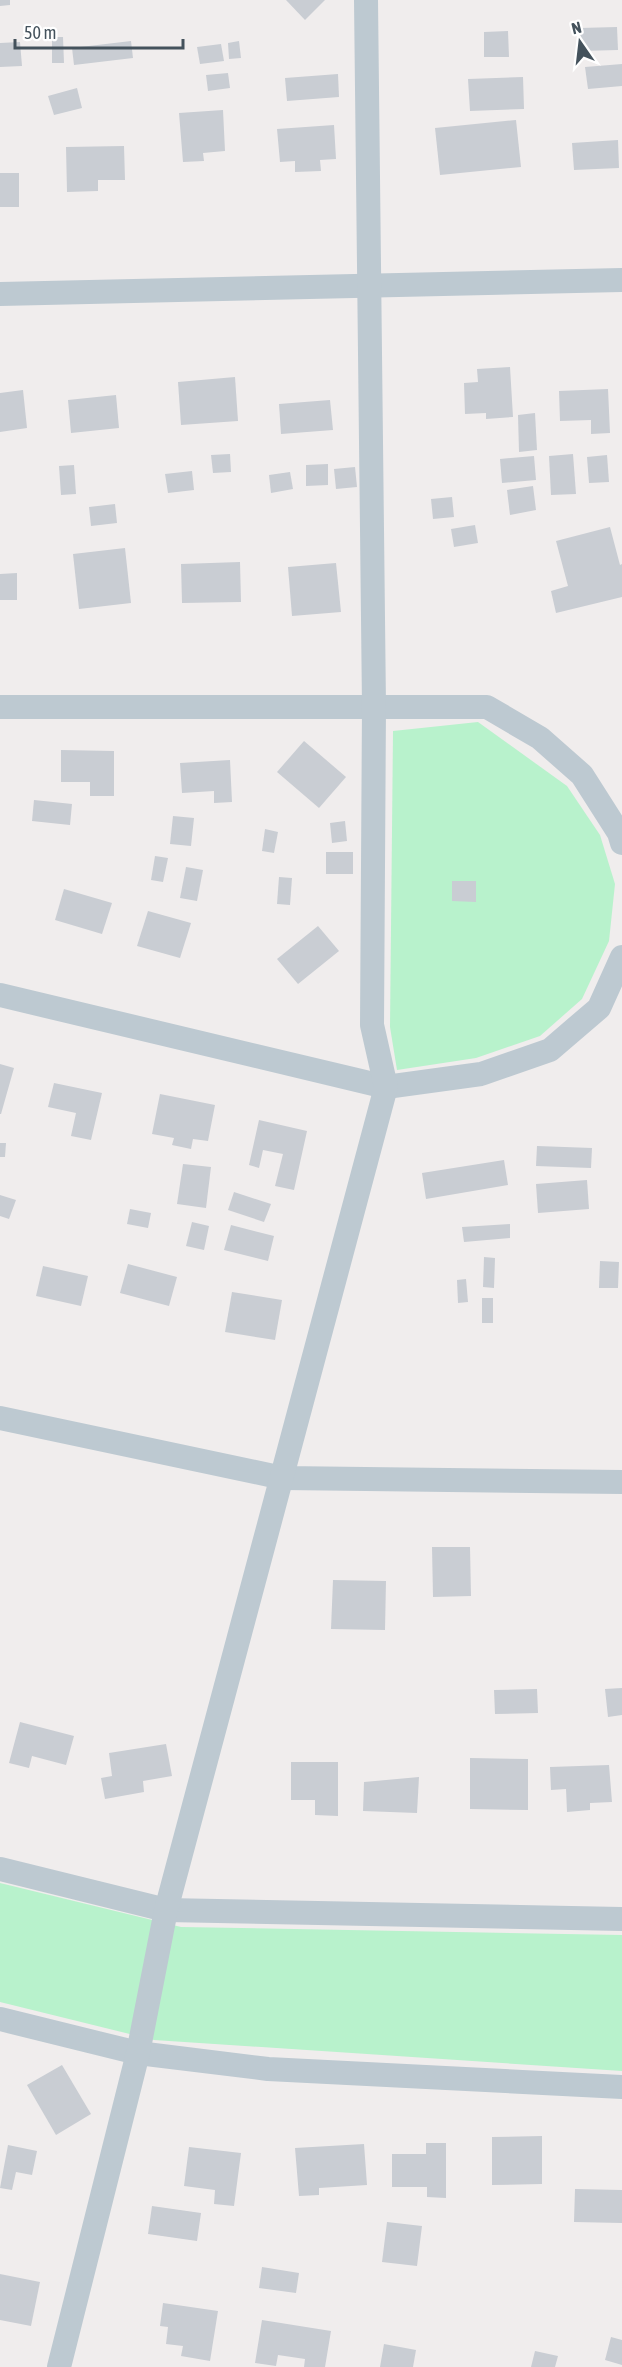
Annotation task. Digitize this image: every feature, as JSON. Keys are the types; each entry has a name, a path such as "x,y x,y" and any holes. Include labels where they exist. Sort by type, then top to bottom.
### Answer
{"street":[{"path":"59,2367 138,2053 166,1910 386,1087 372,1025 374,706 366,0"},
{"path":"0,294 622,280"},
{"path":"0,707 487,706 540,738 582,775 622,843"},
{"path":"0,995 386,1087 481,1074 550,1050 599,1008 622,957"},
{"path":"0,1418 283,1479 622,1482"},
{"path":"0,1869 166,1910 622,1919"},
{"path":"0,2019 138,2053 268,2069 622,2087"}],"green space":[{"path":"478,722 567,786 600,835 615,884 609,941 582,999 540,1036 476,1058 397,1070 390,1027 393,731"},
{"path":"0,1883 181,1927 622,1935 622,2071 154,2040 0,2002"}],"building":[{"path":"0,0 10,0 10,5 0,6"},
{"path":"286,0 325,0 305,20"},
{"path":"617,27 618,50 581,51 580,28"},
{"path":"508,31 509,57 484,57 484,32"},
{"path":"52,37 63,37 64,63 52,63"},
{"path":"131,41 133,58 74,65 72,48"},
{"path":"239,41 241,58 229,59 228,43"},
{"path":"20,42 22,66 0,67 0,43"},
{"path":"221,44 224,61 200,64 197,47"},
{"path":"622,64 622,86 588,89 585,67"},
{"path":"228,73 230,88 208,91 206,75"},
{"path":"338,74 339,97 287,101 285,78"},
{"path":"523,77 524,109 470,111 468,79"},
{"path":"77,88 82,108 54,115 48,96"},
{"path":"223,110 225,151 203,153 204,161 183,162 179,113"},
{"path":"516,120 521,167 440,175 435,128"},
{"path":"334,125 336,159 320,160 321,171 295,172 295,161 280,162 277,129"},
{"path":"618,140 619,168 574,170 572,143"},
{"path":"124,146 125,180 98,180 98,191 67,192 66,147"},
{"path":"0,173 19,173 19,207 0,207"},
{"path":"510,367 513,417 486,419 486,413 465,414 464,383 478,382 477,369"},
{"path":"235,377 238,421 181,425 178,382"},
{"path":"608,389 610,433 591,434 591,420 560,421 559,391"},
{"path":"23,390 27,428 0,432 0,393"},
{"path":"116,395 119,428 71,433 68,400"},
{"path":"330,400 333,430 281,434 279,404"},
{"path":"535,413 537,450 519,452 518,415"},
{"path":"230,454 231,472 213,473 211,455"},
{"path":"573,454 576,494 551,495 549,456"},
{"path":"607,455 609,482 589,483 587,457"},
{"path":"534,456 536,480 502,483 500,459"},
{"path":"328,464 328,485 306,486 306,465"},
{"path":"74,465 76,494 61,495 59,466"},
{"path":"355,467 357,487 336,489 334,469"},
{"path":"192,471 194,490 168,493 165,474"},
{"path":"290,472 293,489 271,493 269,475"},
{"path":"533,486 536,510 510,515 507,490"},
{"path":"452,497 454,517 433,519 431,499"},
{"path":"115,504 117,523 91,526 89,507"},
{"path":"475,525 478,543 454,547 451,529"},
{"path":"610,527 620,565 622,564 622,597 556,613 551,591 568,586 556,541"},
{"path":"125,548 131,603 79,609 73,554"},
{"path":"240,562 241,602 182,603 181,564"},
{"path":"336,563 341,612 292,616 288,567"},
{"path":"17,573 17,600 0,600 0,574"},
{"path":"304,741 346,777 319,808 277,772"},
{"path":"61,750 114,751 114,796 90,796 90,782 61,782"},
{"path":"230,760 232,802 214,803 214,791 182,793 180,763"},
{"path":"34,800 72,804 70,825 32,821"},
{"path":"173,816 194,818 191,846 170,844"},
{"path":"345,821 347,841 332,843 330,823"},
{"path":"265,829 278,832 274,853 262,851"},
{"path":"326,852 353,852 353,874 326,874"},
{"path":"155,856 168,858 163,882 151,880"},
{"path":"186,867 203,870 197,901 180,898"},
{"path":"279,877 292,878 290,905 277,904"},
{"path":"452,881 476,881 476,902 452,901"},
{"path":"64,889 112,903 102,934 55,920"},
{"path":"148,911 191,923 180,958 137,946"},
{"path":"318,926 339,951 298,984 277,959"},
{"path":"0,1064 14,1068 1,1114 0,1114"},
{"path":"54,1083 102,1093 91,1140 71,1136 76,1113 48,1107"},
{"path":"160,1094 215,1105 208,1141 193,1139 191,1149 172,1145 174,1138 152,1134"},
{"path":"259,1120 307,1131 294,1190 275,1186 283,1154 263,1150 259,1168 249,1165"},
{"path":"0,1143 6,1143 5,1157 0,1157"},
{"path":"537,1146 592,1148 591,1168 536,1166"},
{"path":"504,1160 508,1185 426,1199 422,1173"},
{"path":"183,1164 211,1167 206,1208 177,1204"},
{"path":"587,1180 589,1209 538,1213 536,1184"},
{"path":"234,1192 271,1204 264,1222 228,1210"},
{"path":"0,1195 16,1200 9,1219 0,1216"},
{"path":"130,1209 151,1213 148,1228 127,1224"},
{"path":"192,1222 209,1226 204,1250 186,1246"},
{"path":"510,1224 510,1238 464,1242 462,1227"},
{"path":"231,1225 274,1236 268,1261 224,1250"},
{"path":"484,1257 495,1258 494,1288 483,1287"},
{"path":"600,1261 619,1262 618,1288 599,1288"},
{"path":"128,1264 177,1277 169,1306 120,1293"},
{"path":"43,1266 88,1276 81,1306 36,1296"},
{"path":"466,1279 468,1302 458,1303 457,1280"},
{"path":"232,1292 282,1300 275,1340 225,1332"},
{"path":"482,1298 493,1298 493,1323 482,1323"},
{"path":"432,1547 470,1547 471,1596 433,1597"},
{"path":"333,1580 386,1581 385,1630 331,1629"},
{"path":"622,1688 622,1715 608,1717 605,1689"},
{"path":"537,1689 538,1713 495,1714 494,1690"},
{"path":"20,1722 74,1736 66,1765 32,1756 29,1768 9,1763"},
{"path":"166,1744 172,1776 143,1781 144,1792 105,1799 101,1778 112,1776 109,1753"},
{"path":"470,1758 528,1759 528,1810 470,1809"},
{"path":"291,1762 338,1762 338,1816 315,1815 315,1800 291,1800"},
{"path":"609,1765 612,1802 590,1803 590,1810 567,1812 566,1789 551,1790 550,1767"},
{"path":"419,1777 417,1813 363,1811 364,1782"},
{"path":"62,2065 91,2114 56,2135 27,2085"},
{"path":"542,2136 542,2184 492,2185 492,2137"},
{"path":"426,2143 446,2143 446,2198 427,2197 427,2187 392,2187 392,2154 426,2154"},
{"path":"364,2144 367,2185 319,2188 319,2195 299,2196 295,2148"},
{"path":"8,2145 37,2151 32,2175 16,2172 12,2190 0,2188"},
{"path":"189,2147 241,2153 234,2206 214,2204 215,2190 184,2186"},
{"path":"575,2189 622,2190 622,2223 574,2222"},
{"path":"152,2206 201,2213 197,2241 148,2234"},
{"path":"387,2222 422,2226 417,2266 382,2262"},
{"path":"262,2267 299,2273 296,2293 259,2288"},
{"path":"0,2274 40,2282 31,2326 0,2320"},
{"path":"163,2303 218,2311 210,2361 181,2356 183,2346 166,2344 168,2327 160,2326"},
{"path":"262,2320 331,2331 325,2367 304,2367 305,2359 278,2355 276,2366 255,2363"},
{"path":"611,2337 622,2340 622,2365 605,2360"},
{"path":"384,2344 416,2350 413,2367 380,2367"},
{"path":"535,2351 558,2356 555,2367 531,2367"}]}
